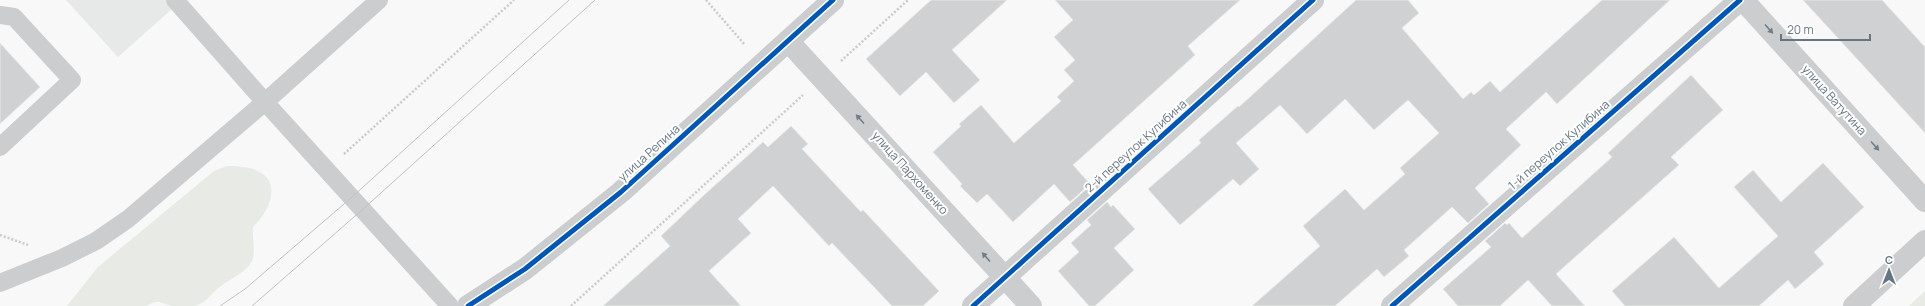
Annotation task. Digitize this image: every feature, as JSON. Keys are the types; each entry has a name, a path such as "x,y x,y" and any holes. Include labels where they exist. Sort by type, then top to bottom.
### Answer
{"street":[{"name":"улица Репина","path":"468,306 525,268 621,192 832,0"},
{"name":"2-й переулок Кулибина","path":"973,306 1313,0"},
{"name":"1-й переулок Кулибина","path":"1392,306 1740,0"},
{"name":"улица Ватутина","path":"1743,0 1925,201"},
{"name":"улица Пархоменко","path":"788,41 1031,306"},
{"path":"1854,306 1925,241"}],"lane":[{"path":"175,0 326,171 450,306"},
{"path":"0,283 62,258 96,241 128,219 265,102 379,0"},
{"path":"0,15 14,17 72,80 0,147"}],"path":[{"path":"326,171 514,0"},
{"path":"706,0 762,64"},
{"path":"571,306 908,0"}],"shaded area":[{"path":"66,0 182,0 118,57"},
{"path":"227,166 249,168 260,172 268,179 271,185 271,199 265,212 253,227 253,257 246,269 225,283 202,303 194,306 172,306 154,302 147,306 67,306 98,267 214,171"},
{"path":"1925,291 1925,306 1909,306"}],"building":[{"path":"931,0 1007,0 952,50 980,80 954,103 926,72 900,96 866,59"},
{"path":"1055,0 1240,0 1188,46 1195,55 1073,165 1090,184 1070,202 1054,184 1013,222 987,194 977,203 960,186 962,184 933,152 961,126 959,124 981,105 1014,143 1061,101 1057,97 1074,81 1064,70 1075,60 1054,37 1073,20"},
{"path":"1356,0 1408,0 1419,13 1402,28 1463,99 1471,92 1474,95 1490,81 1500,92 1602,0 1670,0 1557,104 1546,92 1506,129 1521,145 1475,188 1489,204 1468,223 1452,207 1404,250 1409,256 1384,277 1377,269 1335,306 1252,306 1320,246 1303,226 1345,189 1364,210 1405,174 1400,168 1439,133 1408,100 1374,130 1345,99 1307,134 1280,105 1236,143 1259,169 1240,186 1233,179 1180,225 1148,189 1201,143 1199,140 1238,106 1239,107"},
{"path":"1803,0 1882,0 1925,47 1925,133"},
{"path":"0,43 40,87 0,124"},
{"path":"1691,75 1723,110 1671,157 1679,165 1556,274 1585,306 1552,306 1528,280 1500,306 1458,306 1443,289 1491,247 1485,241 1505,223 1507,225 1509,223 1522,238 1612,157 1608,153"},
{"path":"791,126 808,144 802,149 861,212 863,210 939,291 923,306 892,306 832,243 829,246 773,186 738,219 751,233 709,271 741,306 603,306 670,246 661,236 763,142 768,147"},
{"path":"1823,163 1864,207 1814,252 1824,264 1795,289 1788,280 1759,306 1625,306 1612,291 1674,237 1719,288 1778,236 1734,187 1753,170 1781,202"},
{"path":"1107,202 1111,207 1113,205 1135,229 1114,248 1134,270 1095,306 1089,306 1058,271 1079,252 1071,243 1091,225 1087,220"}],"tram line":[{"path":"220,306 245,289 351,198 569,0"},
{"path":"252,306 362,210 595,0"}],"cycle path":[{"path":"468,306 525,269 621,192 833,0"},
{"path":"973,306 1313,0"},
{"path":"1392,306 1740,0"}]}
